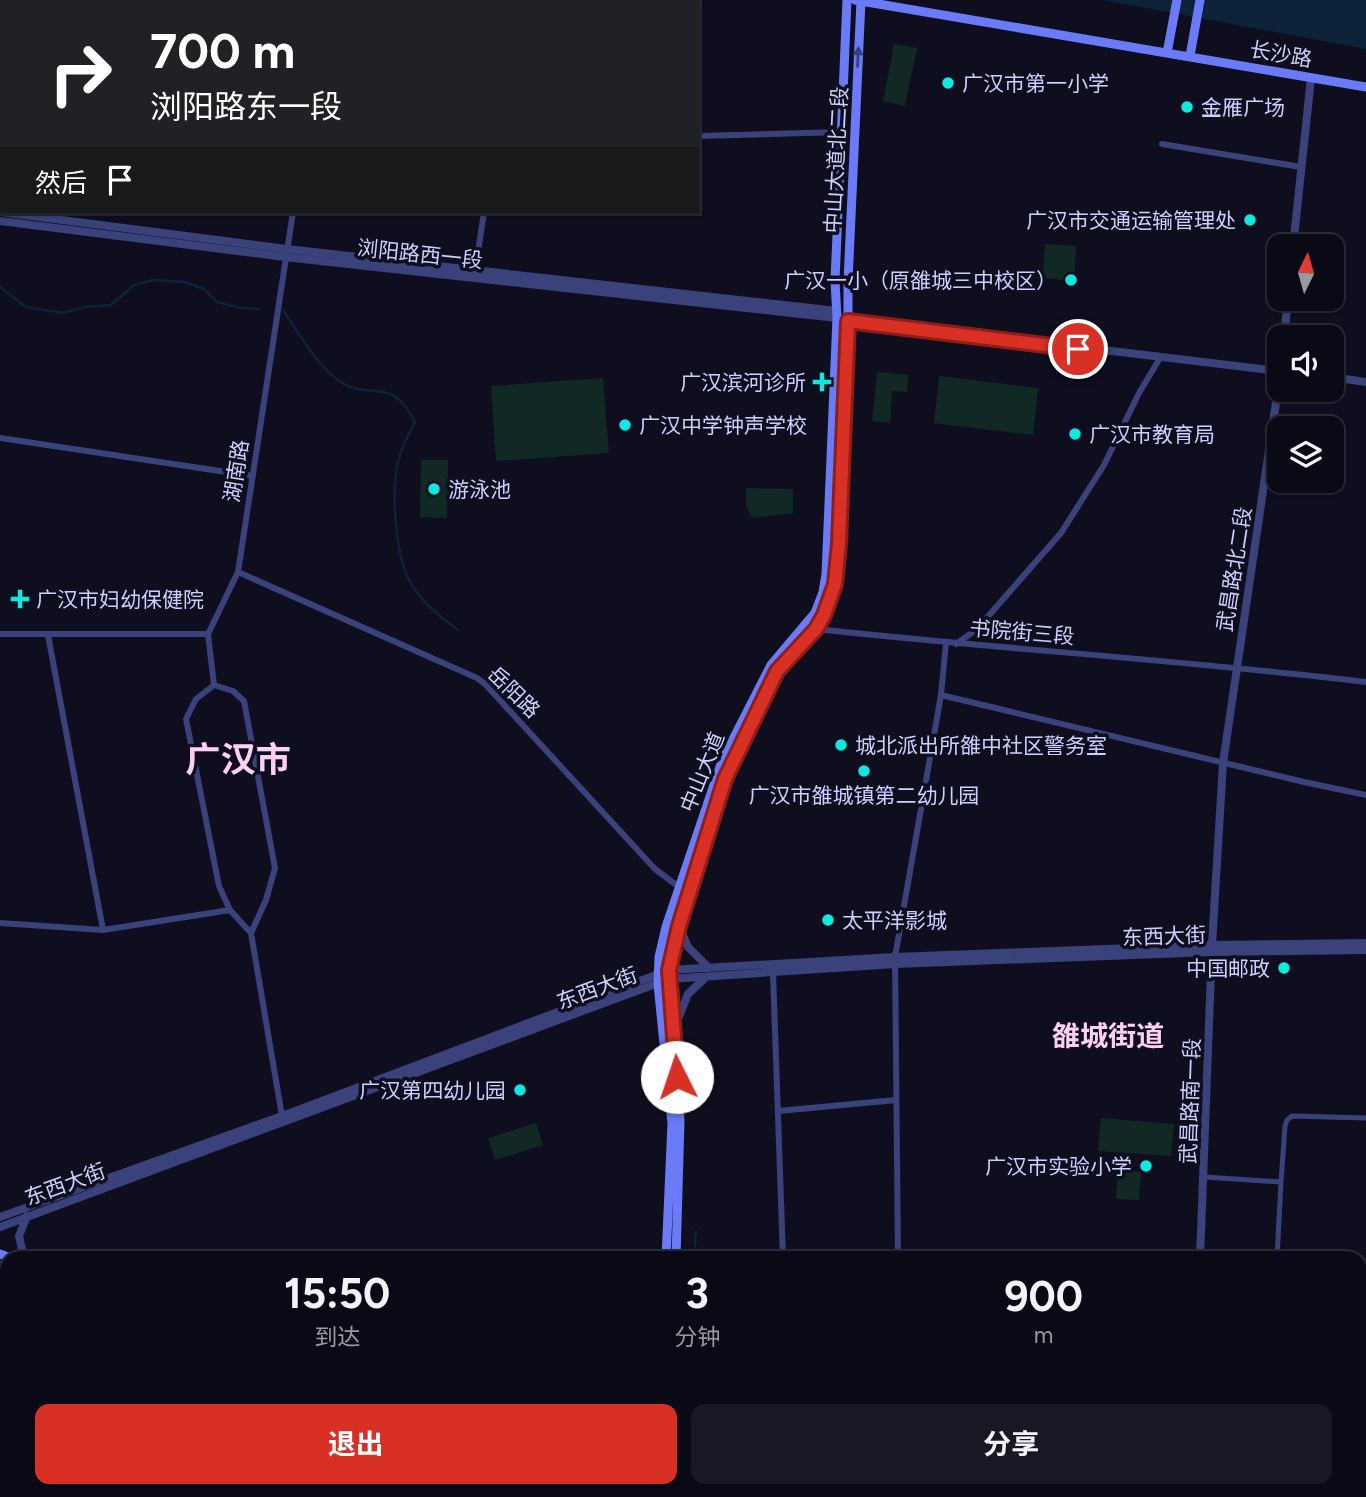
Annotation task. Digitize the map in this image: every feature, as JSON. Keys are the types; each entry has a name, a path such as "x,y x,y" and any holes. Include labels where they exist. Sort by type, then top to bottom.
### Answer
{"main road":[{"name":"中山大道北二段","path":"837,315 835,281 847,0"},
{"path":"1167,53 1177,0"},
{"path":"1190,56 1200,0"},
{"name":"中山大道北二段","path":"848,321 858,1"},
{"name":"长沙路","path":"858,1 1366,87"},
{"name":"中山大道","path":"671,1251 680,1121 669,975 679,926 725,779 777,671 811,627 823,592 837,315"},
{"name":"中山大道","path":"671,1251 672,1123 658,980 659,957 666,927 722,761 771,665 824,615 835,584 840,530 848,321"}],"street":[{"path":"1294,234 1311,78"},
{"path":"700,135 842,132"},
{"path":"1162,144 1301,167"},
{"path":"14,214 286,253"},
{"name":"湖南路","path":"208,634 238,572 293,214"},
{"path":"475,274 484,214"},
{"name":"浏阳路西一段","path":"0,220 837,315 848,321 1267,370"},
{"path":"956,644 977,629 1060,533 1104,466 1139,393 1160,358"},
{"path":"1344,379 1366,382"},
{"name":"武昌路北二段","path":"1223,763 1276,402"},
{"path":"0,438 253,476"},
{"name":"岳阳路","path":"238,572 477,678 655,869 679,887"},
{"name":"书院街三段","path":"811,627 956,644 1236,666 1366,681"},
{"path":"0,635 208,634 214,685"},
{"path":"48,635 103,930"},
{"path":"898,1251 895,961 941,695 946,643"},
{"path":"214,685 196,699 187,719 219,886 230,910 251,933 282,1116"},
{"path":"214,685 233,691 244,701 275,868 266,900 251,933"},
{"path":"941,695 1366,795"},
{"name":"武昌路南一段","path":"1200,1251 1212,948 1223,763"},
{"path":"0,923 103,930 230,910"},
{"path":"673,1032 688,994 708,972 688,947 679,926"},
{"name":"东西大街","path":"0,1227 669,975 895,961 1366,943"},
{"name":"东西大街","path":"1212,948 1366,950"},
{"name":"东西大街","path":"708,972 773,972 895,961"},
{"path":"773,972 783,1251"},
{"name":"东西大街","path":"0,1217 658,980"},
{"path":"778,1111 896,1100"},
{"path":"1277,1251 1287,1120 1300,1114 1366,1118"},
{"path":"1205,1177 1281,1182"},
{"path":"22,1251 19,1236 27,1216"}],"green space":[{"path":"894,44 917,48 905,106 883,101"},
{"path":"1045,244 1076,246 1074,281 1043,278"},
{"path":"877,372 908,375 907,392 892,391 890,423 872,421"},
{"path":"939,376 1038,388 1033,435 934,423"},
{"path":"603,378 609,453 496,461 491,386"},
{"name":"游泳池","path":"421,460 448,460 447,518 420,517"},
{"path":"746,488 793,489 793,513 752,518 746,506"},
{"path":"1101,1118 1174,1124 1171,1156 1098,1151"},
{"path":"536,1123 543,1145 495,1160 488,1138"},
{"path":"1118,1170 1141,1172 1139,1200 1116,1199"}],"water":[{"path":"1103,0 1366,0 1366,49"}],"waterway":[{"path":"0,287 26,307 63,313 86,307 111,305 134,285 154,280 185,282 204,289 217,302 240,308 259,309"},
{"path":"283,310 322,365 338,380 360,389 388,393 406,407 415,422 401,452 396,475 396,522 400,554 409,580 419,595 437,614 458,630"},
{"path":"695,1246 696,1231"}],"place":[{"name":"广汉市第一小学","path":"948,83"},
{"name":"金雁广场","path":"1187,107"},
{"name":"广汉市交通运输管理处","path":"1250,220"},
{"name":"广汉一小（原雒城三中校区）","path":"1071,280"},
{"name":"广汉滨河诊所","path":"822,382"},
{"name":"广汉中学钟声学校","path":"625,425"},
{"name":"广汉市教育局","path":"1075,434"},
{"name":"游泳池","path":"434,489"},
{"name":"广汉市妇幼保健院","path":"20,599"},
{"name":"城北派出所雒中社区警务室","path":"841,745"},
{"name":"广汉市雒城镇第二幼儿园","path":"864,771"},
{"name":"太平洋影城","path":"828,920"},
{"name":"中国邮政","path":"1284,968"},
{"name":"广汉第四幼儿园","path":"520,1090"},
{"name":"广汉市实验小学","path":"1146,1166"}],"district":[{"name":"广汉市","path":"238,760"},
{"name":"雒城街道","path":"1108,1036"}],"route":[{"path":"677,1077 669,970 679,926 725,779 777,671 816,629 835,584 848,321 1078,349"}]}
